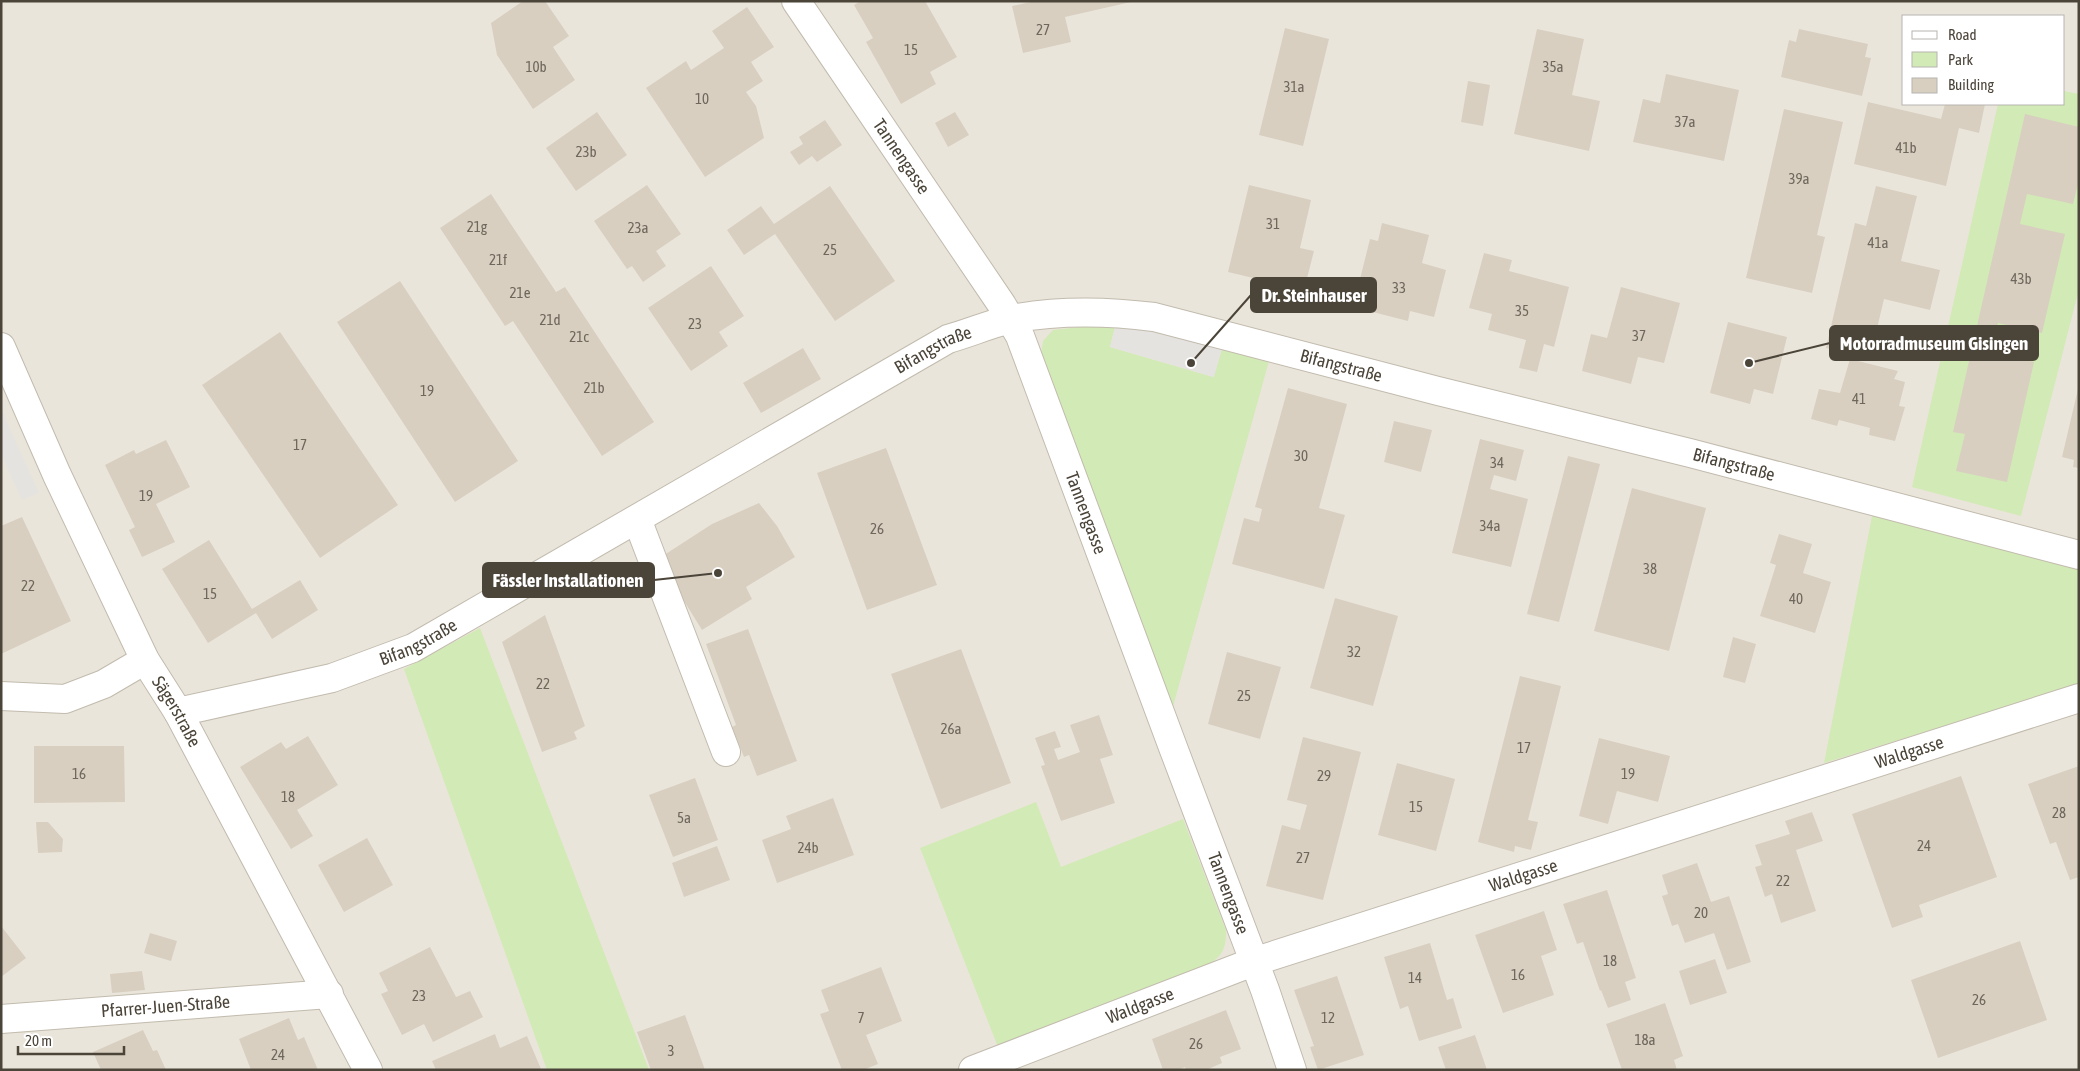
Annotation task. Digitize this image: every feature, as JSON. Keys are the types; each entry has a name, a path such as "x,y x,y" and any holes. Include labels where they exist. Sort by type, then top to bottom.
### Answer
{"street":[{"name":"Tannengasse","path":"796,1 1011,319 1020,336 1265,990 1292,1070"},
{"name":"Bifangstraße","path":"178,712 332,678 413,648 948,339 1011,319 1075,312 1111,312 1154,317 2079,554"},
{"name":"Sägerstraße","path":"1,347 57,475 145,660 178,712 368,1070"},
{"path":"637,519 726,752"},
{"path":"1,696 65,699 104,684 145,660"},
{"name":"Waldgasse","path":"973,1070 1253,962 2079,698"},
{"name":"Pfarrer-Juen-Straße","path":"1,1019 329,994"}],"shaded area":[{"path":"1,1 2079,1 2079,1070 1,1070"},
{"path":"1116,323 1222,349 1214,377 1110,347"},
{"path":"1,409 39,493 22,500 1,454"}],"green space":[{"path":"2065,91 2079,94 2079,289 2021,516 1912,487 1998,105 2065,105"},
{"path":"1116,323 1110,347 1213,377 1222,349 1269,361 1172,710 1040,361 1043,341 1053,330"},
{"path":"1873,511 2079,567 2079,684 1824,763"},
{"path":"480,628 649,1070 547,1070 404,669"},
{"path":"1036,802 1061,867 1183,819 1226,930 1225,944 1218,957 1203,969 998,1047 920,848"}],"building":[{"path":"523,1 545,1 569,36 553,47 575,80 533,109 497,55 491,23"},
{"path":"861,1 925,1 957,57 930,72 936,84 901,104 866,42 873,38 854,5"},
{"path":"1035,1 1131,2 1065,17 1071,42 1023,53 1012,6"},
{"path":"747,7 774,47 751,62 763,81 746,92 756,106 764,138 705,177 646,88 686,61 691,70 724,48 712,31"},
{"path":"1285,28 1329,39 1303,146 1259,135"},
{"path":"1537,29 1584,39 1572,95 1600,101 1589,151 1514,134"},
{"path":"1799,29 1868,44 1865,57 1871,58 1862,96 1781,77 1789,40 1796,42"},
{"path":"1666,74 1739,90 1724,161 1633,142 1643,99 1660,103"},
{"path":"1468,81 1490,85 1483,126 1461,122"},
{"path":"1868,102 1941,119 1945,105 1985,105 1979,133 1959,128 1946,186 1854,164"},
{"path":"1784,109 1843,122 1817,235 1825,237 1812,293 1746,278"},
{"path":"597,112 627,155 576,191 546,148"},
{"path":"955,112 969,135 948,147 935,123"},
{"path":"2025,114 2079,127 2079,180 2073,204 2027,194 2020,224 2065,234 2042,333 1998,323 1991,352 2034,362 2007,482 1956,471 1965,434 1953,432"},
{"path":"825,120 842,145 817,162 812,156 799,165 790,152 803,144 799,137"},
{"path":"647,185 681,234 656,251 666,266 643,282 632,266 627,269 594,221"},
{"path":"1249,185 1311,200 1300,248 1314,251 1304,290 1228,272"},
{"path":"830,186 895,281 835,321 775,234 744,255 727,230 761,206 774,224"},
{"path":"1876,186 1917,196 1901,261 1940,270 1930,310 1884,299 1870,358 1826,348 1855,223 1866,226"},
{"path":"491,194 556,292 565,287 654,422 602,456 513,321 505,326 440,228"},
{"path":"1382,223 1429,235 1422,263 1446,270 1434,317 1410,311 1408,321 1353,307 1370,239 1378,241"},
{"path":"1484,253 1512,260 1509,271 1569,287 1554,347 1544,344 1537,372 1519,368 1526,340 1488,330 1492,314 1469,308"},
{"path":"711,266 744,316 719,332 728,346 691,371 648,308"},
{"path":"400,281 518,461 455,502 337,322"},
{"path":"1621,287 1680,303 1664,363 1638,357 1631,384 1582,371 1591,334 1607,338"},
{"path":"1728,322 1787,337 1773,394 1754,389 1750,404 1710,393"},
{"path":"280,332 398,505 320,558 202,385"},
{"path":"803,348 821,379 761,413 743,383"},
{"path":"1850,359 1898,371 1894,379 1905,382 1899,406 1905,407 1895,441 1869,435 1870,428 1839,420 1837,426 1811,419 1819,389 1840,393"},
{"path":"1288,388 1347,404 1319,508 1345,515 1324,589 1232,564 1244,518 1259,522 1262,509 1255,507"},
{"path":"2078,389 2079,468 2073,467 2074,460 2062,457"},
{"path":"1394,421 1432,430 1421,472 1384,462"},
{"path":"1480,439 1524,450 1516,481 1494,475 1490,489 1528,499 1511,567 1452,553"},
{"path":"166,440 190,487 156,504 175,542 142,557 129,530 135,527 105,465 134,450 136,454"},
{"path":"886,448 937,585 867,610 817,473"},
{"path":"1568,456 1600,464 1559,622 1527,614"},
{"path":"1632,488 1706,508 1669,651 1594,631"},
{"path":"759,503 777,526 795,557 746,587 752,599 702,630 658,559 712,524"},
{"path":"22,517 71,621 1,654 1,526"},
{"path":"1779,534 1812,544 1803,573 1831,582 1815,633 1760,616 1776,565 1770,563"},
{"path":"209,540 252,609 300,580 318,610 272,639 256,613 208,643 162,569"},
{"path":"1335,598 1398,616 1373,706 1310,688"},
{"path":"545,615 585,726 574,732 577,739 542,752 502,642"},
{"path":"748,629 797,761 757,776 749,755 744,757 732,727 736,725 706,644"},
{"path":"1733,637 1756,644 1745,683 1723,677"},
{"path":"961,649 1011,783 941,809 891,674"},
{"path":"1227,652 1281,667 1260,739 1208,724"},
{"path":"1520,676 1561,686 1528,820 1538,822 1531,850 1515,846 1514,852 1478,842"},
{"path":"1099,715 1113,755 1100,759 1115,803 1061,821 1041,766 1045,765 1035,738 1055,731 1061,747 1054,749 1058,760 1080,752 1070,725"},
{"path":"308,736 338,785 297,810 313,836 291,849 240,767 281,742 286,749"},
{"path":"1303,737 1361,752 1323,900 1266,886 1282,825 1300,830 1307,805 1287,800"},
{"path":"1599,738 1670,756 1658,802 1617,791 1608,824 1579,816"},
{"path":"34,746 124,746 125,802 34,803"},
{"path":"1397,763 1455,779 1436,851 1378,835"},
{"path":"2079,766 2079,877 2070,880 2056,842 2050,844 2028,784"},
{"path":"1961,776 1997,877 1919,905 1923,917 1892,928 1852,814"},
{"path":"695,778 718,840 673,857 649,795"},
{"path":"833,798 854,855 777,883 762,840 791,829 786,816"},
{"path":"1812,812 1823,841 1796,850 1816,911 1781,923 1772,894 1765,897 1755,867 1762,865 1755,845 1790,834 1785,821"},
{"path":"36,822 48,822 63,839 62,852 38,853"},
{"path":"367,838 393,885 344,912 318,865"},
{"path":"717,846 730,880 684,897 672,863"},
{"path":"1697,863 1711,902 1729,896 1751,962 1727,970 1714,933 1685,943 1678,924 1672,926 1662,896 1668,894 1662,875"},
{"path":"1607,890 1636,978 1625,982 1631,1000 1608,1008 1583,942 1577,944 1563,904"},
{"path":"1544,911 1557,950 1541,956 1554,995 1503,1013 1475,935"},
{"path":"1,926 26,958 1,977"},
{"path":"150,933 177,941 171,961 144,953"},
{"path":"2020,941 2047,1020 1938,1058 1911,980"},
{"path":"1430,943 1447,1000 1453,998 1462,1028 1419,1041 1408,1006 1400,1009 1384,957"},
{"path":"430,947 456,997 470,991 483,1017 433,1042 424,1024 402,1035 381,994 388,991 379,973"},
{"path":"1715,959 1727,993 1690,1005 1679,971"},
{"path":"881,967 902,1021 866,1035 878,1064 863,1070 842,1070 820,1014 829,1011 821,990"},
{"path":"142,971 145,990 112,993 110,974"},
{"path":"1337,976 1364,1055 1318,1070 1310,1047 1314,1046 1294,990"},
{"path":"1665,1003 1683,1056 1674,1060 1677,1070 1622,1070 1606,1024"},
{"path":"1226,1010 1241,1049 1220,1057 1222,1063 1206,1070 1186,1070 1185,1067 1178,1070 1163,1070 1152,1039"},
{"path":"685,1015 705,1070 651,1070 637,1032"},
{"path":"289,1018 298,1040 304,1037 318,1070 251,1070 239,1039"},
{"path":"143,1030 153,1051 157,1050 166,1070 101,1070 93,1052"},
{"path":"495,1034 500,1048 527,1036 541,1069 436,1070 432,1061"},
{"path":"1475,1035 1487,1070 1446,1070 1438,1047"}],"place":[{"name":"Dr. Steinhauser","path":"1191,363"},
{"name":"Motorradmuseum Gisingen","path":"1749,363"},
{"name":"Fässler Installationen","path":"718,573"}]}
